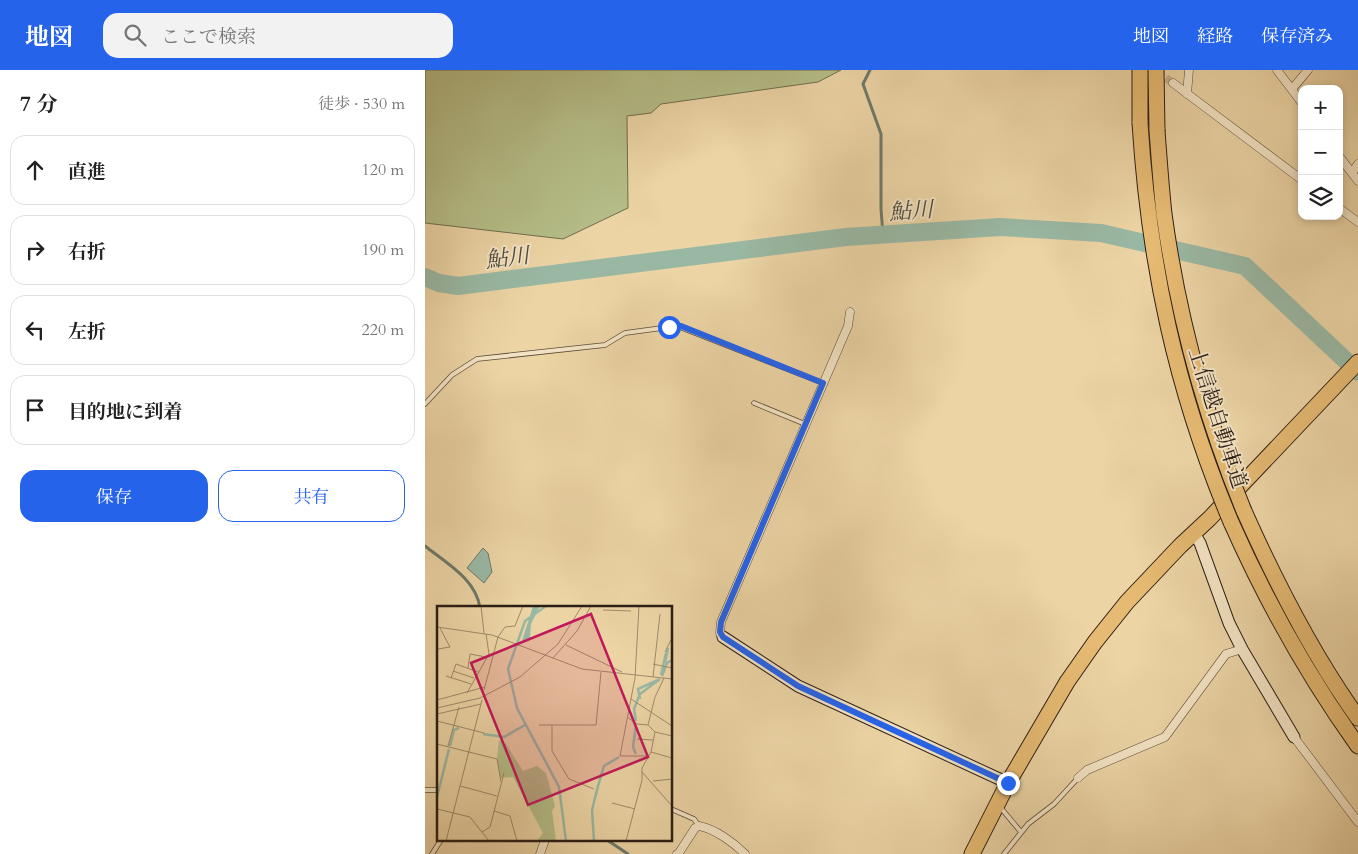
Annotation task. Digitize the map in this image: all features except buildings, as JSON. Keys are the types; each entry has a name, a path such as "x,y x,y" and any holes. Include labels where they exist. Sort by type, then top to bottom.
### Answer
{"highway":[{"name":"上信越自動車道","path":"1139,70 1140,123 1148,214 1165,316 1192,418 1231,522 1269,602 1313,680 1358,746"},
{"name":"上信越自動車道","path":"1156,70 1157,130 1164,213 1190,349 1218,443 1244,511 1279,586 1327,672 1358,718"},
{"path":"972,854 1008,783 1067,682 1095,642 1127,602 1358,362"}],"street":[{"path":"1187,94 1189,70"},
{"path":"1277,70 1298,98"},
{"path":"1291,88 1308,70"},
{"path":"1173,83 1298,177"},
{"path":"1343,162 1358,182"},
{"path":"1352,174 1358,164"},
{"path":"1343,211 1358,222"},
{"path":"850,312 848,326 721,622 720,632 723,637 798,686 1008,783"},
{"path":"1194,533 1200,543 1229,623 1242,649 1294,737 1358,822"},
{"path":"1078,778 1087,770 1165,737 1226,654 1242,649"},
{"path":"677,854 695,828 699,826 718,834 737,846 745,854"},
{"path":"540,854 544,842"}],"lane":[{"path":"425,404 444,382 477,359 605,345 625,333 677,326 823,383"},
{"path":"754,403 805,424"},
{"path":"1004,854 1028,824 1054,804 1078,778"},
{"path":"997,804 1021,832"},
{"path":"673,810 694,819 699,826"},
{"path":"433,854 440,842"}],"green space":[{"path":"425,70 841,70 818,82 661,104 651,113 627,116 628,208 563,239 425,223"}],"shaded area":[{"path":"483,548 488,553 492,572 484,583 467,568"}],"waterway":[{"path":"870,70 863,84 881,134 883,235"},
{"name":"鮎川","path":"425,277 439,283 458,286 846,237 1000,227 1101,233 1245,266 1358,372"},
{"path":"425,546 459,572 473,588 479,606"},
{"path":"610,842 628,854"}],"tunnel":[{"path":"1156,71 1173,83"}],"route":[{"path":"669,327 681,326 823,383 721,622 719,628 723,637 798,686 1008,783"}]}
